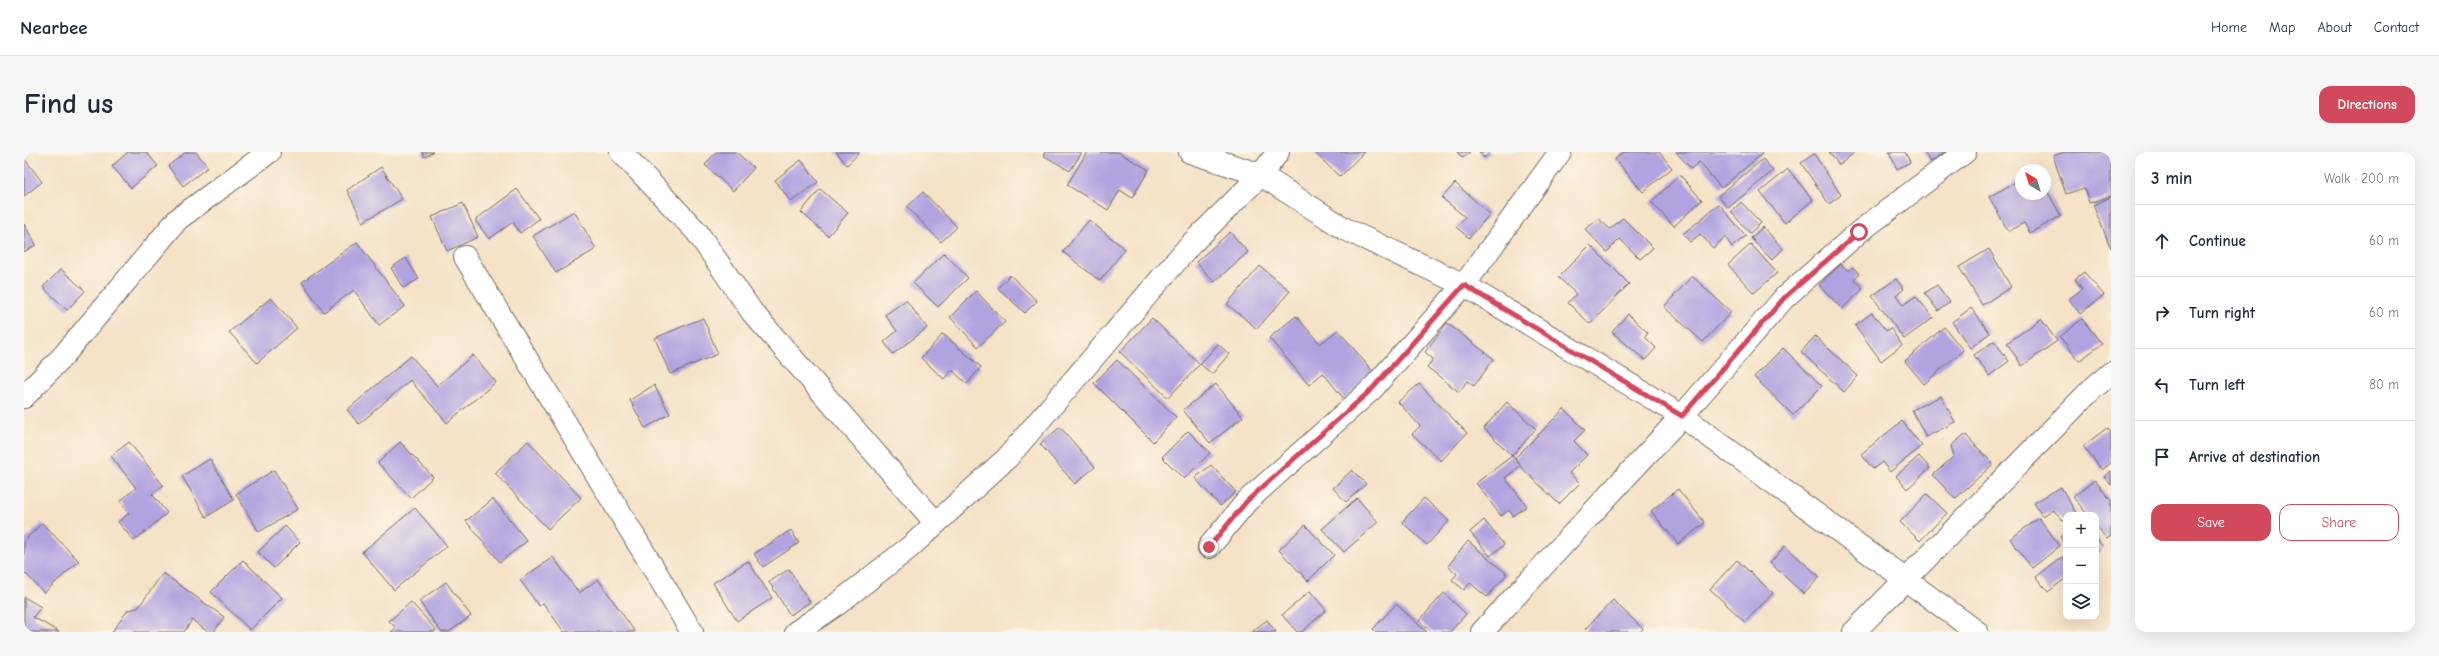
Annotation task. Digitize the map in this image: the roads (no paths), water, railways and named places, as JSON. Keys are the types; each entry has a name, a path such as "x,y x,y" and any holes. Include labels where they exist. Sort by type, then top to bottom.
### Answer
{"street":[{"path":"24,397 64,355 178,219 269,152"},
{"path":"621,152 696,232 752,312 936,523"},
{"path":"1190,152 1261,175 1345,229 1464,285 1682,416 1977,632"},
{"path":"796,632 836,605 910,547 1007,458 1190,245 1261,175 1278,152"},
{"path":"1209,547 1247,501 1372,389 1464,285 1560,152"},
{"path":"1482,632 1682,416 1785,297 1859,232 1966,152"},
{"path":"464,257 692,632"},
{"path":"1854,632 2090,390 2111,372"}]}
